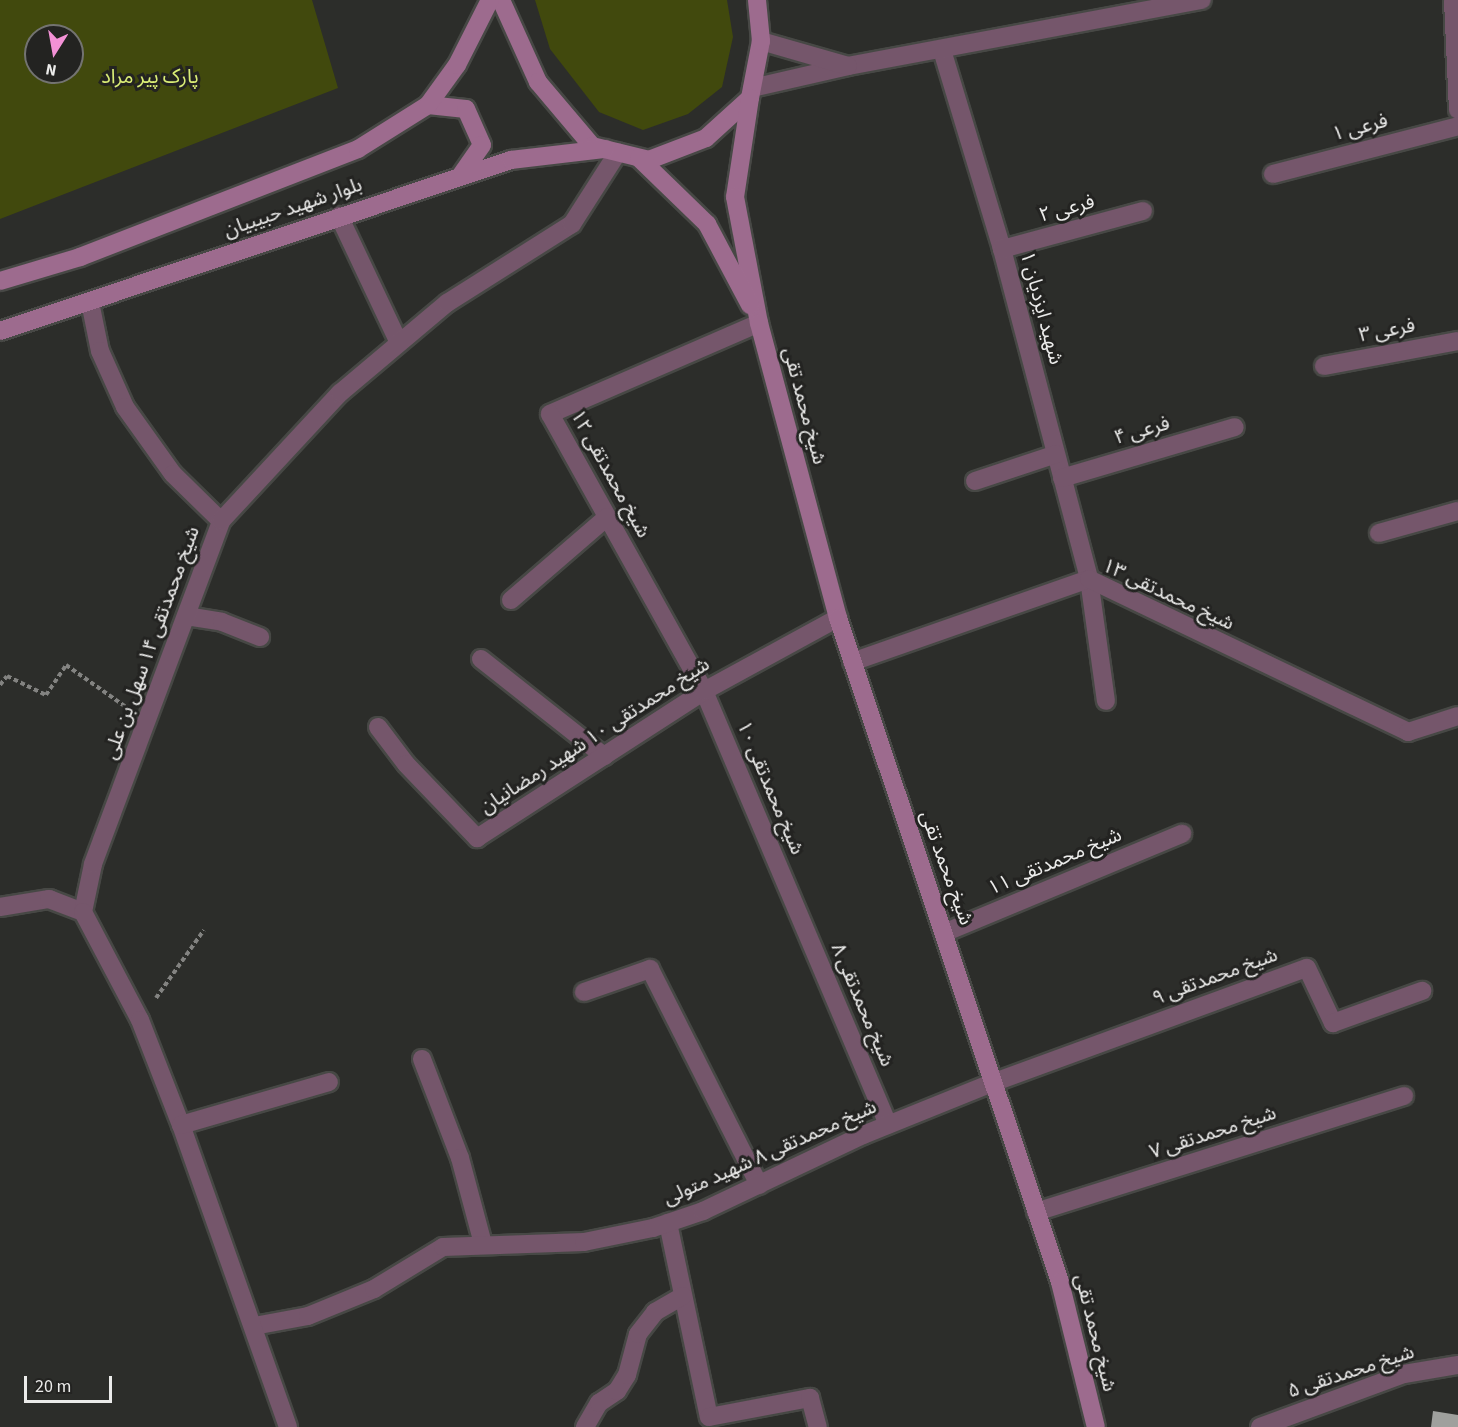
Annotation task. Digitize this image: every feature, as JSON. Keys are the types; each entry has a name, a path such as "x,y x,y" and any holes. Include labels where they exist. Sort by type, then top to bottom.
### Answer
{"main road":[{"name":"بلوار شهید حبیبیان","path":"0,280 80,257 358,149 428,105 457,65 490,0"},
{"path":"501,0 538,82 592,146 649,160 706,138 751,93"},
{"path":"757,0 760,41 735,197 759,323"},
{"path":"428,105 466,109 482,145 459,176"},
{"name":"بلوار شهید حبیبیان","path":"0,331 511,160 612,151"},
{"path":"639,158 707,224 759,323"},
{"name":"شیخ محمد تقی","path":"759,323 838,618 946,932 992,1083 1060,1282 1096,1427"}],"street":[{"path":"1453,0 1458,110"},
{"path":"751,93 848,66 942,50 1190,1"},
{"path":"760,41 848,66"},
{"name":"شهید ایزدیان ۱","path":"942,50 1002,249 1089,579 1106,701"},
{"name":"فرعی ۱","path":"1273,174 1458,126"},
{"name":"شیخ محمدتقی ۱۴ سهل بن علی","path":"83,912 93,864 221,520 340,393 399,343 447,303 572,224 612,151"},
{"name":"فرعی ۲","path":"1002,249 1143,212"},
{"path":"339,216 399,343"},
{"path":"90,302 100,351 125,407 173,474 221,520"},
{"name":"شیخ محمدتقی ۱۲","path":"704,691 550,414 759,323"},
{"name":"فرعی ۳","path":"1324,366 1458,341"},
{"name":"فرعی ۴","path":"1062,478 1235,427"},
{"path":"975,481 1056,454"},
{"path":"1379,533 1458,511"},
{"path":"511,600 608,517"},
{"name":"شیخ محمدتقی ۱۳","path":"852,662 1089,579 1408,732 1458,716"},
{"path":"186,616 222,622 260,637"},
{"name":"شیخ محمدتقی ۱۰ شهید رمضانیان","path":"378,726 406,764 477,838 704,691 838,618"},
{"path":"481,659 604,756"},
{"name":"شیخ محمدتقی ۱۰","path":"704,691 794,903"},
{"name":"شیخ محمدتقی ۱۱","path":"946,932 1182,834"},
{"path":"0,907 49,899 83,912 140,1020 182,1125 288,1427"},
{"name":"شیخ محمدتقی ۸","path":"794,903 888,1125"},
{"name":"شیخ محمدتقی ۹","path":"992,1083 1307,968 1334,1023 1422,991"},
{"path":"584,992 650,969 759,1185"},
{"path":"422,1059 460,1158 483,1244"},
{"path":"182,1125 329,1082"},
{"name":"شیخ محمدتقی ۸ شهید متولی","path":"254,1326 308,1316 374,1289 443,1247 584,1242 668,1223 759,1185 888,1125 992,1083"},
{"name":"شیخ محمدتقی ۷","path":"1036,1212 1404,1096"},
{"path":"668,1223 709,1417 810,1398 818,1427"},
{"path":"585,1427 599,1403 617,1390 627,1376 638,1334 655,1312 683,1296"},
{"name":"شیخ محمدتقی ۵","path":"1260,1427 1404,1374 1458,1365"}],"path":[{"path":"0,685 7,676 46,695 66,665 147,721"},
{"path":"140,1020 204,930"}],"green space":[{"name":"پارک پیر مراد","path":"0,0 312,0 338,88 0,219"},
{"path":"535,0 727,0 733,37 722,87 688,114 643,130 599,112 550,49"}],"building":[{"path":"1433,1411 1458,1415 1458,1427 1431,1427"}]}
